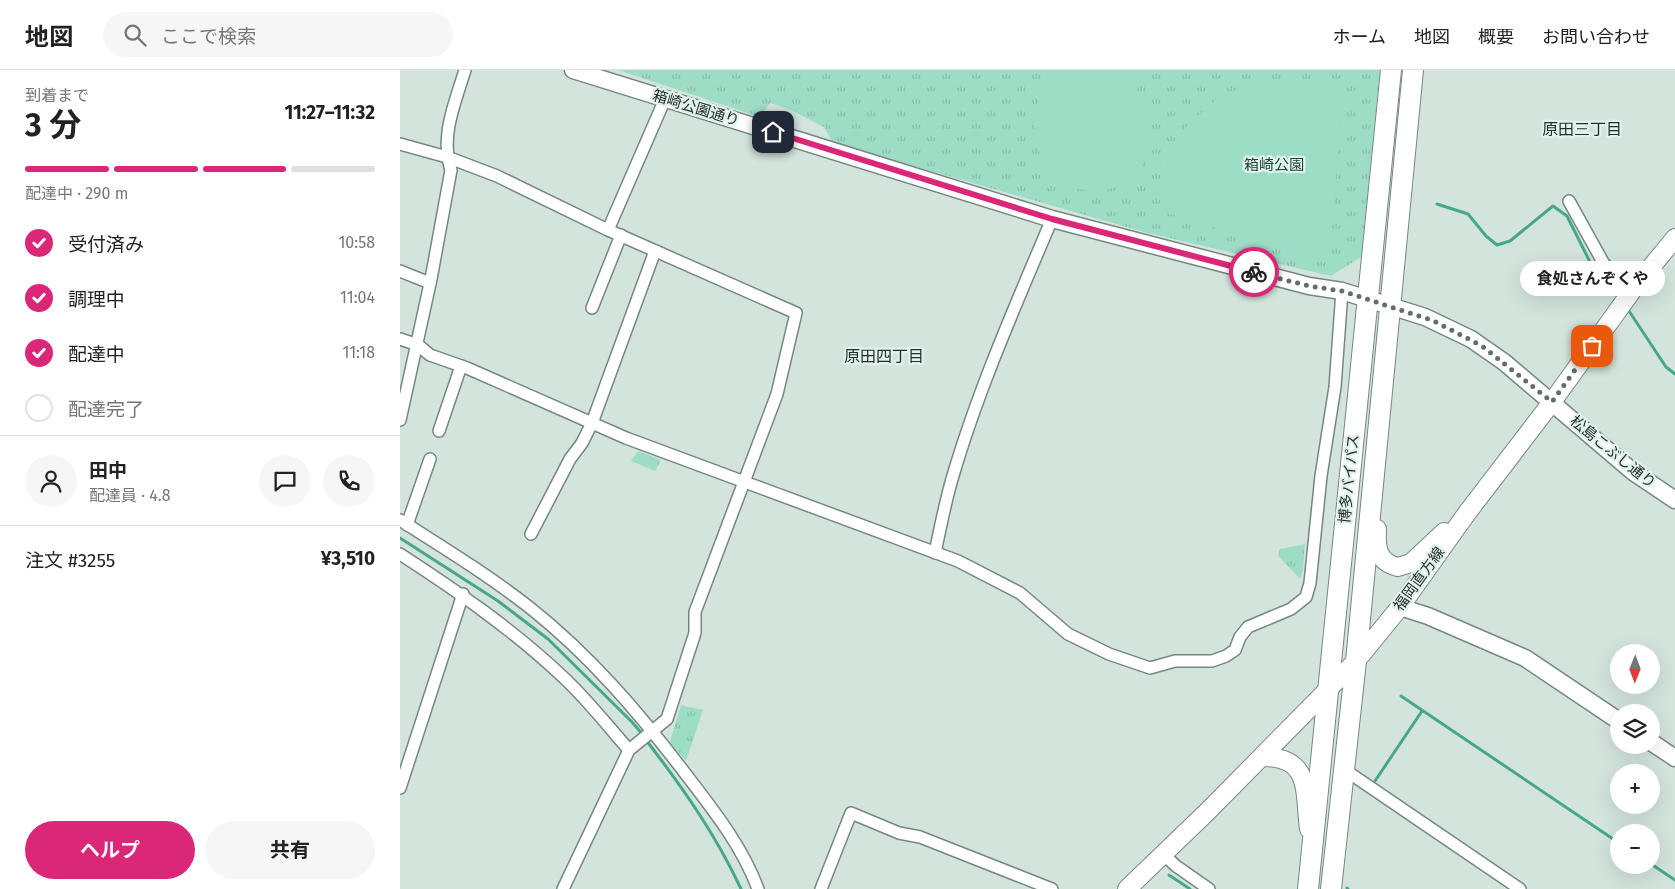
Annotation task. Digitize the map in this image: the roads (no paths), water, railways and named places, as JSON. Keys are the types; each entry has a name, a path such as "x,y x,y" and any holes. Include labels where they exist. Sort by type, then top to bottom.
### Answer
{"highway":[{"name":"博多バイパス","path":"1308,889 1391,70"},
{"name":"博多バイパス","path":"1331,889 1356,661 1413,70"}],"main road":[{"name":"福岡直方線","path":"1127,889 1263,757 1356,661 1400,607 1467,513 1552,402 1634,288 1674,243"},
{"path":"1381,393 1382,444 1377,551 1392,566 1405,566 1467,513"},
{"path":"1263,757 1281,757 1295,766 1303,777 1312,847"}],"street":[{"path":"400,420 418,345 451,170 447,158 448,123 465,70"},
{"name":"箱崎公園通り","path":"573,70 1052,219 1309,286 1342,291 1389,307"},
{"path":"608,230 665,98"},
{"path":"400,144 497,176 621,236 796,312 776,394 695,612 695,633 667,719 631,748 563,889"},
{"path":"1569,202 1604,264 1634,288"},
{"path":"935,553 952,481 966,435 1011,315 1052,219"},
{"path":"592,308 621,236"},
{"path":"531,534 570,459 582,443 592,423 655,250"},
{"path":"400,271 430,283"},
{"path":"400,339 418,345 430,355 461,366 592,423 744,483 958,561 1020,593 1068,634 1131,662 1150,668 1175,661 1212,661 1226,656 1234,650 1240,637 1248,627 1291,609 1306,597 1310,582 1321,476 1335,387 1342,291"},
{"name":"松島こぶし通り","path":"1389,307 1425,317 1471,339 1504,362 1632,471 1675,500"},
{"path":"439,431 461,366"},
{"path":"430,460 404,523 480,571 530,607 607,679 721,823 749,865 758,889"},
{"path":"400,554 462,594 510,631 563,677 631,748"},
{"path":"400,788 462,594"},
{"path":"1400,607 1428,616 1524,658 1610,715"},
{"path":"1660,748 1675,758"},
{"path":"1345,770 1520,889"},
{"path":"820,889 850,813 899,833 920,836 1052,889"},
{"path":"1163,854 1176,866 1209,889"}],"waterway":[{"path":"1437,204 1468,214 1486,236 1497,245 1510,241 1553,206 1567,216 1593,268 1621,298"},
{"path":"1627,308 1666,367 1675,374"},
{"path":"400,538 498,601 548,639 643,735"},
{"path":"1401,696 1610,837"},
{"path":"1375,781 1422,711"},
{"path":"646,740 698,812 721,850 741,889"},
{"path":"1660,870 1675,880"},
{"path":"1169,875 1190,889"}],"place":[{"name":"食処さんぞくや","path":"1592,346"}],"district":[{"name":"原田三丁目","path":"1582,129"},
{"name":"原田四丁目","path":"884,356"}],"park label":[{"name":"箱崎公園","path":"1274,165"}]}
